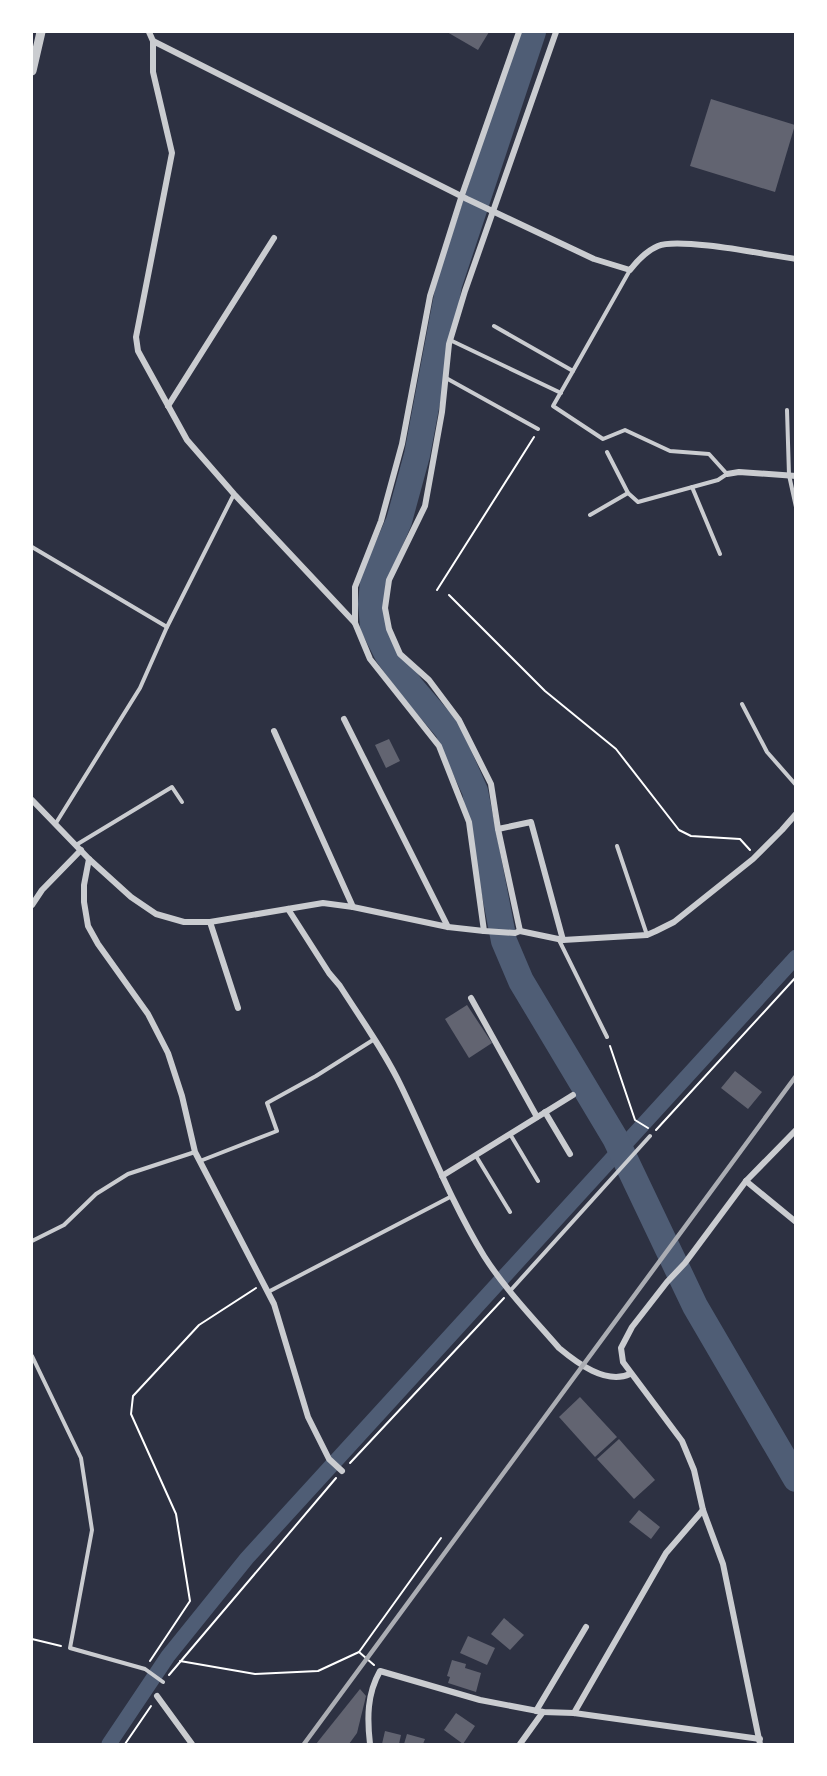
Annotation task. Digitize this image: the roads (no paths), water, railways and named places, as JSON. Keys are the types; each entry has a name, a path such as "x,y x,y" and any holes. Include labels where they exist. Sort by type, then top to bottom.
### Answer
{"street":[{"path":"32,71 41,32"},
{"path":"149,32 153,41 153,72 172,153 136,337 138,351 187,440 234,494 355,622 370,658 439,746 469,822 484,931"},
{"path":"355,622 355,587 381,521 399,455 430,296 519,32"},
{"path":"517,932 491,784 459,720 429,680 400,654 389,629 385,608 389,580 425,506 450,340 556,32"},
{"path":"153,41 464,197 594,259 630,270 648,252 669,243 795,259"},
{"path":"168,406 273,238"},
{"path":"727,474 739,472 792,475"},
{"path":"344,719 448,927"},
{"path":"274,731 354,907"},
{"path":"32,800 131,897 156,914 184,922 210,922 323,903 354,907 448,927 517,932 561,940 647,934 674,922 756,856 795,814"},
{"path":"498,829 531,822 561,940"},
{"path":"32,905 79,847"},
{"path":"90,859 84,885 88,926 98,944 148,1014 168,1053 182,1096 195,1152 274,1305 309,1417 329,1459 340,1469"},
{"path":"288,909 329,973 340,986 401,1085 452,1196 485,1257 508,1290 568,1356 609,1377 623,1377 630,1374"},
{"path":"210,922 238,1008"},
{"path":"471,998 537,1117"},
{"path":"442,1176 573,1095"},
{"path":"545,1112 570,1155"},
{"path":"370,1744 367,1714 372,1684 380,1671 480,1700 539,1711 574,1713 760,1742 723,1564 703,1510 694,1470 682,1441 630,1374 623,1362 621,1348 626,1336 667,1282 685,1263 746,1181 795,1130"},
{"path":"746,1181 795,1222"},
{"path":"574,1713 666,1552 703,1510"},
{"path":"520,1744 586,1627"},
{"path":"157,1696 192,1744"}],"lane":[{"path":"607,452 628,493 638,502 718,480 727,474 709,454 670,451 625,430 603,439 553,406 630,270"},
{"path":"494,326 573,371"},
{"path":"450,340 561,393"},
{"path":"446,378 538,429"},
{"path":"787,410 795,507"},
{"path":"692,487 720,554"},
{"path":"590,515 628,493"},
{"path":"56,823 140,688 167,627 234,494"},
{"path":"32,547 167,627"},
{"path":"742,704 767,752 795,785"},
{"path":"79,847 171,787 182,802"},
{"path":"617,846 647,934"},
{"path":"561,940 607,1037"},
{"path":"200,1161 277,1131 267,1104 373,1040"},
{"path":"510,1134 538,1181"},
{"path":"508,1290 608,1184 651,1134"},
{"path":"32,1241 64,1225 96,1194 128,1174 195,1152"},
{"path":"476,1155 510,1212"},
{"path":"268,1292 452,1196"},
{"path":"32,1356 81,1458 92,1530 70,1648 146,1669 162,1681"}],"waterway":[{"path":"533,32 449,285 417,455 399,521 373,581 371,604 373,626 387,654 447,729 475,791 504,941 521,981 615,1138 695,1306 796,1479"},
{"path":"109,1744 168,1656 247,1558 796,957"}],"railway":[{"path":"304,1744 796,1076"}]}
